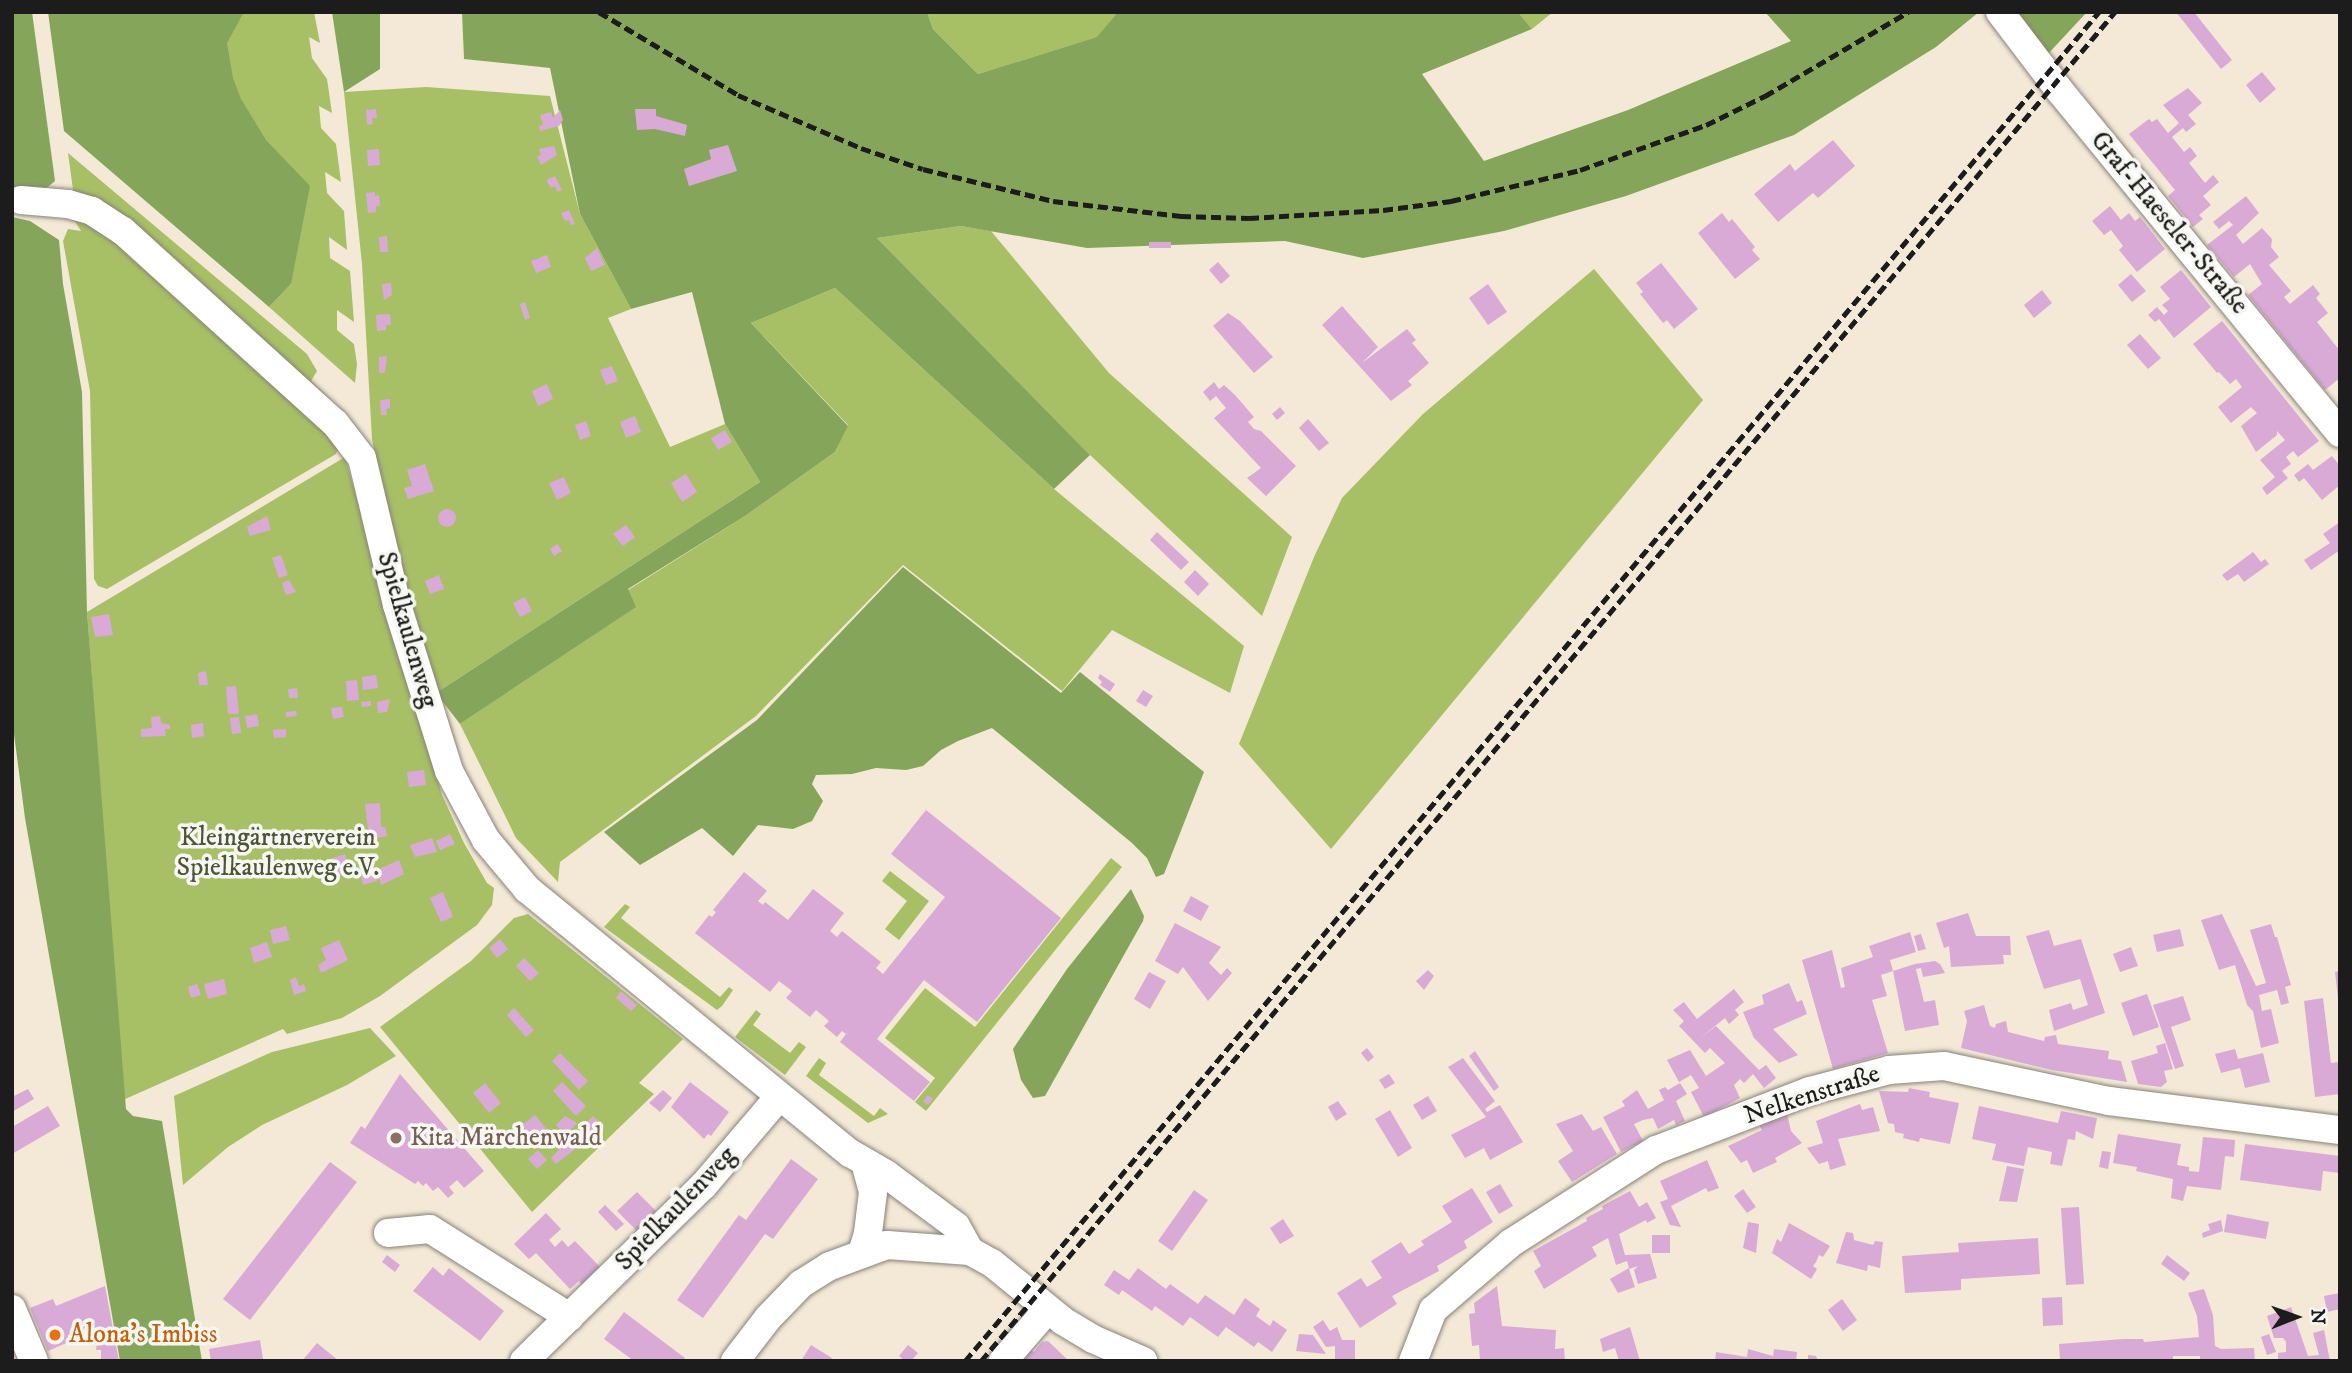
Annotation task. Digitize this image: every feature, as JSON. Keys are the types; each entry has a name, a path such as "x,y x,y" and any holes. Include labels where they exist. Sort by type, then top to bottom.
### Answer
{"street":[{"name":"Graf-Haeseler-Straße","path":"2000,12 2060,92 2340,433"},
{"name":"Spielkaulenweg","path":"21,200 80,207 105,217 335,423 362,458 397,605 449,771 486,841 527,889 779,1097 864,1163 886,1174 956,1226 970,1251"},
{"name":"Nelkenstraße","path":"1413,1361 1433,1310 1511,1242 1656,1150 1811,1091 1889,1070 1944,1066 2109,1101 2340,1130"},
{"name":"Spielkaulenweg","path":"524,1361 704,1185 779,1097"},
{"path":"862,1253 869,1233 873,1192 864,1163"},
{"path":"388,1233 429,1229 569,1317"},
{"path":"735,1361 768,1318 801,1284 830,1266 887,1245 970,1251 992,1263 1047,1310 1093,1339 1143,1361"},
{"path":"12,1309 34,1361"},
{"path":"1003,1361 1047,1310"}],"green space":[{"path":"12,12 32,12 55,181 43,191 12,187"},
{"path":"48,12 244,12 227,43 233,78 241,99 266,140 310,186 291,284 269,307 64,131"},
{"path":"49,12 314,12 320,43 309,37 312,58 327,79 332,113 319,106 321,128 336,144 341,182 325,172 327,193 344,211 347,250 329,237 330,258 350,271 354,322 337,310 337,330 354,344 357,364 355,383 269,307 291,284"},
{"path":"332,12 380,12 380,69 344,92"},
{"path":"462,12 927,12 933,29 978,74 1097,37 1118,12 1518,12 1532,29 1422,74 1484,161 1628,110 1791,41 1765,12 1979,12 1936,47 1794,135 1626,196 1504,231 1363,258 1285,241 1087,248 961,226 877,238 1090,455 1054,489 835,288 751,323 848,426 835,452 745,516 628,589 636,607 460,724 436,693 760,482 725,424 692,292 631,309 580,214 550,68 464,59"},
{"path":"927,12 1118,12 1098,37 978,74 933,29"},
{"path":"1518,12 1553,12 1532,29"},
{"path":"2008,12 2087,12 2047,55"},
{"path":"426,87 550,96 580,214 631,309 608,318 670,447 725,424 760,482 436,693 397,567 372,439 362,264 344,92"},
{"path":"68,153 307,354 317,371 311,381 339,408 74,197"},
{"path":"69,212 88,218 319,418 338,449 336,454 107,589 98,586 94,579 90,391 63,241 68,229 81,231"},
{"path":"12,217 30,221 59,240 63,284 82,392 87,612 126,1109 133,1116 162,1121 202,1361 120,1361 25,818 12,719"},
{"path":"961,226 991,231 1109,373 1292,537 1262,616 1090,455 877,238"},
{"path":"1594,269 1703,400 1331,849 1239,744 1314,557 1342,498 1423,414"},
{"path":"835,288 1054,489 1244,646 1230,693 1112,630 1062,691 903,565 756,716 560,862 558,882 516,838 460,724 635,607 628,590 745,516 835,452 848,425 751,323"},
{"name":"Kleingärtnerverein Spielkaulenweg e.V.","path":"345,457 442,795 464,843 487,883 494,888 492,905 477,925 380,996 342,1018 287,1034 283,1029 123,1100 87,612"},
{"path":"903,567 1061,693 1080,672 1204,772 1164,874 1156,877 1147,858 1132,843 992,728 941,750 923,766 906,770 876,768 852,774 816,775 812,784 823,801 812,821 793,829 758,825 733,856 702,828 640,865 604,832 757,720"},
{"path":"1111,858 1122,867 926,1111 915,1102 935,1078 885,1038 925,988 975,1027"},
{"path":"890,871 929,901 899,940 885,929 907,901 882,881"},
{"path":"1131,889 1144,916 1143,921 1045,1096 1033,1098 1021,1080 1013,1049 1067,969"},
{"path":"625,904 630,907 621,918 720,997 729,987 733,990 722,1006 717,1010 604,927"},
{"path":"528,914 683,1039 639,1083 654,1094 532,1212 380,1027 471,961 514,918"},
{"path":"756,1010 761,1014 753,1025 790,1053 799,1042 806,1047 785,1075 735,1037"},
{"path":"370,1028 396,1056 347,1085 262,1125 228,1147 183,1185 174,1096 272,1052"},
{"path":"819,1058 826,1063 819,1075 874,1116 880,1108 888,1114 868,1123 806,1076"}],"building":[{"path":"2176,12 2194,12 2232,60 2221,69"},
{"path":"2262,72 2276,89 2260,103 2246,85"},
{"path":"2188,88 2202,103 2188,115 2196,124 2186,132 2183,128 2172,137 2184,152 2190,147 2197,156 2189,163 2205,183 2213,175 2219,182 2203,196 2211,205 2199,215 2203,219 2193,227 2168,196 2175,190 2129,134 2149,119 2152,122 2157,119 2168,133 2179,123 2163,105"},
{"path":"376,109 377,118 372,118 373,124 367,125 366,110"},
{"path":"635,109 656,109 656,116 687,125 685,136 655,129 637,130"},
{"path":"560,110 563,120 559,126 540,131 539,126 543,125 540,115 551,112 553,118"},
{"path":"1833,140 1855,166 1818,198 1813,193 1778,222 1754,194 1790,164 1795,171"},
{"path":"728,145 737,171 689,186 684,169 711,159 709,150"},
{"path":"554,146 557,155 541,165 537,156 541,155 539,149"},
{"path":"379,149 380,165 368,166 367,150"},
{"path":"555,176 562,190 557,192 555,186 551,188 546,180"},
{"path":"375,192 375,196 379,195 380,206 376,206 376,212 368,213 366,193"},
{"path":"2246,196 2259,213 2236,235 2243,244 2262,228 2272,239 2271,247 2279,257 2269,265 2291,291 2284,297 2290,304 2313,285 2320,294 2316,298 2328,313 2317,322 2340,351 2340,378 2325,390 2248,295 2262,284 2250,264 2234,277 2207,245 2233,225 2229,221 2219,229 2213,222"},
{"path":"2110,206 2121,220 2129,213 2135,221 2140,217 2165,249 2137,272 2119,250 2123,246 2111,230 2104,235 2092,221"},
{"path":"569,210 575,224 571,225 569,220 565,221 561,213"},
{"path":"1722,213 1729,222 1732,219 1755,247 1752,250 1760,259 1735,279 1698,233"},
{"path":"387,236 388,252 380,252 379,237"},
{"path":"1149,242 1171,242 1171,248 1149,248"},
{"path":"597,248 605,265 591,271 585,258"},
{"path":"547,255 551,267 536,273 531,261"},
{"path":"1218,262 1230,276 1221,284 1209,270"},
{"path":"1661,263 1698,309 1674,329 1667,320 1663,323 1640,294 1643,292 1636,283"},
{"path":"2181,270 2211,307 2174,338 2159,319 2155,322 2148,315 2157,307 2164,315 2168,311 2162,305 2170,299 2160,287"},
{"path":"2131,274 2146,291 2132,302 2118,285"},
{"path":"391,283 392,295 384,300 382,284"},
{"path":"1488,284 1507,312 1488,325 1469,298"},
{"path":"2042,290 2052,303 2034,318 2024,305"},
{"path":"525,302 530,318 525,320 520,304"},
{"path":"1342,306 1378,347 1362,363 1407,329 1416,340 1412,343 1429,363 1408,381 1412,385 1391,401 1322,325"},
{"path":"1228,313 1240,321 1273,357 1254,373 1213,326"},
{"path":"390,314 391,325 386,325 386,330 377,331 376,315"},
{"path":"2222,321 2319,441 2298,457 2293,451 2286,457 2291,464 2282,471 2288,478 2267,495 2262,488 2275,477 2260,460 2285,440 2277,431 2277,435 2256,452 2241,426 2257,413 2251,407 2231,423 2218,407 2242,387 2236,379 2230,384 2217,373 2193,344"},
{"path":"2140,334 2161,358 2148,369 2127,345"},
{"path":"387,356 385,373 379,373 379,357"},
{"path":"612,366 618,381 606,385 600,370"},
{"path":"1214,382 1219,389 1224,385 1235,395 1254,417 1248,422 1254,429 1261,431 1296,466 1266,496 1247,478 1261,468 1214,418 1226,408 1216,396 1210,401 1203,392"},
{"path":"547,384 553,399 538,406 532,391"},
{"path":"390,399 387,415 381,415 380,400"},
{"path":"1280,407 1285,413 1277,420 1272,414"},
{"path":"635,416 641,432 626,438 620,422"},
{"path":"1308,419 1329,443 1319,451 1299,428"},
{"path":"586,421 591,436 580,440 575,425"},
{"path":"725,430 732,442 718,450 711,438"},
{"path":"2332,456 2340,466 2340,485 2322,500 2304,478 2299,482 2294,475 2308,464 2313,470"},
{"path":"425,464 434,491 408,499 404,488 412,486 407,470"},
{"path":"686,474 697,492 682,502 671,483"},
{"path":"564,477 571,493 557,500 549,483"},
{"path":"447,509 453,512 456,518 453,524 447,527 441,524 438,518 441,512"},
{"path":"267,516 271,530 250,536 247,527"},
{"path":"2340,522 2340,550 2311,570 2304,560 2330,543 2323,534"},
{"path":"626,525 635,537 623,546 613,534"},
{"path":"1157,532 1189,562 1181,570 1150,540"},
{"path":"557,544 562,551 554,556 550,549"},
{"path":"2253,552 2261,562 2265,559 2269,564 2244,582 2238,574 2227,581 2222,575"},
{"path":"281,555 288,575 279,578 272,558"},
{"path":"1195,570 1209,584 1198,596 1184,582"},
{"path":"439,575 444,589 430,594 425,581"},
{"path":"289,580 296,592 286,595 282,583"},
{"path":"525,597 532,611 520,617 513,603"},
{"path":"109,614 113,635 95,637 91,617"},
{"path":"206,671 208,685 199,685 198,673"},
{"path":"1100,674 1115,684 1110,692 1100,685"},
{"path":"376,675 378,688 363,690 362,677"},
{"path":"357,680 359,700 347,701 346,681"},
{"path":"236,686 239,714 228,714 226,687"},
{"path":"297,688 298,698 289,698 288,689"},
{"path":"1143,690 1153,696 1146,707 1136,701"},
{"path":"390,699 387,712 378,713 377,702"},
{"path":"371,701 371,706 362,707 361,702"},
{"path":"342,707 344,717 333,719 331,708"},
{"path":"296,711 297,716 286,717 286,712"},
{"path":"257,714 259,726 247,728 245,716"},
{"path":"160,716 161,723 170,725 170,729 165,729 166,736 141,737 141,729 152,728 151,717"},
{"path":"239,717 241,733 232,734 230,718"},
{"path":"203,723 204,736 192,738 191,725"},
{"path":"286,729 286,737 274,738 273,730"},
{"path":"424,770 426,785 409,787 407,772"},
{"path":"380,803 381,827 385,827 387,836 369,839 365,804"},
{"path":"926,810 1061,918 977,1022 924,980 877,1039 930,1082 914,1101 840,1042 846,1034 842,1031 837,1037 824,1026 829,1021 816,1010 810,1017 786,998 792,991 779,981 770,992 695,933 709,915 712,917 716,912 713,910 744,872 767,891 758,901 763,905 765,902 788,920 813,889 844,913 830,931 837,937 842,931 881,962 876,968 883,974 945,897 891,854"},
{"path":"450,834 455,844 440,850 436,841"},
{"path":"432,838 437,852 415,857 410,845"},
{"path":"345,854 351,873 335,877 329,859"},
{"path":"399,860 404,874 381,885 377,870"},
{"path":"375,872 377,881 363,885 361,876"},
{"path":"443,892 453,917 441,922 430,898"},
{"path":"1191,896 1209,906 1201,921 1183,911"},
{"path":"1968,913 1976,936 2010,936 2011,955 2003,955 2004,964 1951,967 1949,946 1944,948 1936,923"},
{"path":"2222,914 2256,986 2266,983 2250,930 2271,924 2277,937 2291,985 2285,987 2289,1003 2281,1005 2277,990 2259,995 2262,1011 2271,1009 2279,1043 2261,1048 2253,1011 2247,1005 2235,965 2219,970 2201,920"},
{"path":"1175,923 1221,947 1209,963 1221,975 1227,968 1232,973 1208,1001 1183,967 1178,974 1155,961"},
{"path":"286,926 290,940 273,944 270,930"},
{"path":"2180,929 2184,946 2157,952 2153,935"},
{"path":"2049,930 2054,946 2081,939 2105,1013 2054,1031 2049,1010 2071,1003 2073,1010 2088,1005 2080,979 2044,989 2026,936"},
{"path":"1910,932 1916,952 1890,960 1893,971 1881,975 1887,996 1872,1000 1888,1053 1833,1069 1802,960 1832,950 1841,988 1845,987 1841,968 1873,957 1869,946"},
{"path":"1921,934 1926,949 1918,951 1914,936"},
{"path":"500,939 508,949 497,958 489,948"},
{"path":"339,940 348,960 321,973 318,965 326,960 321,948"},
{"path":"267,942 272,957 254,963 250,948"},
{"path":"2131,947 2138,966 2120,972 2113,954"},
{"path":"524,958 539,973 530,981 516,966"},
{"path":"1935,961 1940,964 1945,973 1923,977 1921,968 1916,969 1924,1002 1935,1000 1939,1025 1905,1031 1893,971"},
{"path":"1428,970 1434,976 1424,990 1416,981"},
{"path":"2340,971 2340,997 2338,998 2335,972"},
{"path":"1149,972 1166,981 1150,1009 1134,999"},
{"path":"296,977 299,986 304,984 306,991 294,995 290,980"},
{"path":"224,979 227,994 208,999 204,984"},
{"path":"1789,983 1797,1002 1802,1000 1807,1014 1773,1029 1798,1055 1779,1063 1754,1038 1743,1012 1764,1004 1762,995"},
{"path":"197,984 201,995 191,998 188,987"},
{"path":"1734,989 1744,1002 1735,1010 1739,1015 1729,1024 1725,1018 1700,1038 1716,1026 1759,1070 1766,1065 1776,1078 1764,1088 1753,1074 1744,1083 1740,1079 1734,1085 1740,1098 1704,1117 1691,1092 1699,1088 1691,1075 1679,1082 1667,1060 1690,1050 1706,1076 1725,1063 1710,1048 1705,1053 1679,1026 1684,1021 1673,1010 1684,1002 1697,1019"},
{"path":"621,991 637,1005 631,1011 616,998"},
{"path":"2147,994 2159,1027 2133,1036 2121,1003"},
{"path":"2183,996 2191,1020 2171,1027 2184,1066 2175,1069 2153,1005"},
{"path":"2323,998 2331,1063 2340,1062 2340,1094 2315,1097 2304,1001"},
{"path":"1984,1005 1990,1026 1995,1028 1996,1024 2006,1021 2008,1032 2044,1041 2045,1037 2056,1035 2058,1044 2109,1051 2108,1059 2121,1061 2127,1082 2052,1070 1961,1048 1967,1021 1964,1011"},
{"path":"514,1008 534,1030 526,1037 507,1015"},
{"path":"2165,1043 2173,1069 2164,1071 2167,1082 2161,1087 2138,1084 2131,1061 2158,1053 2156,1046"},
{"path":"1367,1048 1374,1057 1368,1062 1361,1053"},
{"path":"2235,1049 2238,1059 2263,1053 2270,1082 2245,1088 2240,1068 2221,1073 2215,1054"},
{"path":"1475,1051 1499,1087 1494,1091 1469,1056"},
{"path":"560,1053 588,1081 579,1090 552,1061"},
{"path":"1463,1058 1495,1101 1485,1109 1487,1112 1500,1105 1523,1142 1490,1160 1484,1148 1465,1158 1451,1135 1486,1117 1448,1067"},
{"path":"400,1074 484,1171 464,1188 457,1180 449,1187 454,1193 448,1198 438,1187 433,1191 426,1183 423,1186 418,1181 415,1184 350,1143 361,1126 365,1129"},
{"path":"1389,1074 1395,1083 1385,1089 1379,1080"},
{"path":"562,1082 586,1106 576,1116 553,1091"},
{"path":"690,1082 729,1112 711,1136 708,1134 704,1139 671,1107"},
{"path":"485,1083 501,1103 489,1113 473,1093"},
{"path":"1680,1083 1687,1094 1676,1101 1685,1121 1676,1125 1674,1120 1658,1129 1653,1118 1634,1124 1643,1141 1621,1152 1603,1117 1625,1106 1622,1101 1637,1090 1648,1109 1664,1100 1659,1090 1665,1087 1668,1090"},
{"path":"1909,1088 1930,1092 1929,1097 1959,1103 1950,1144 1920,1138 1919,1142 1903,1138 1904,1134 1895,1132 1894,1124 1888,1123 1879,1091 1908,1092"},
{"path":"28,1089 34,1099 12,1112 12,1097"},
{"path":"663,1090 672,1098 660,1112 649,1103"},
{"path":"928,1095 933,1099 928,1105 923,1101"},
{"path":"1428,1096 1437,1111 1422,1120 1413,1105"},
{"path":"1338,1101 1347,1114 1336,1121 1328,1107"},
{"path":"1860,1104 1862,1110 1873,1107 1880,1131 1838,1139 1846,1165 1830,1170 1828,1161 1819,1164 1807,1148 1823,1143 1816,1121"},
{"path":"48,1106 60,1126 12,1154 12,1127"},
{"path":"1979,1106 2058,1123 2061,1111 2097,1118 2093,1139 2076,1131 2075,1140 2068,1139 2062,1166 2050,1164 2052,1152 2028,1147 2024,1166 1992,1160 1996,1144 1972,1139"},
{"path":"1390,1110 1412,1148 1398,1157 1375,1119"},
{"path":"1582,1114 1593,1131 1601,1127 1617,1154 1572,1182 1558,1161 1573,1151 1556,1124"},
{"path":"1787,1114 1791,1131 1802,1143 1775,1158 1777,1162 1753,1173 1747,1160 1741,1163 1728,1146 1762,1130 1759,1125"},
{"path":"535,1115 548,1131 535,1141 522,1125"},
{"path":"565,1116 577,1123 566,1135 556,1125"},
{"path":"593,1116 602,1125 592,1134 584,1125"},
{"path":"2118,1134 2181,1144 2177,1165 2189,1167 2189,1171 2199,1172 2203,1137 2235,1140 2234,1157 2225,1156 2221,1190 2187,1186 2183,1201 2171,1198 2173,1179 2136,1171 2137,1167 2113,1163"},
{"path":"570,1138 578,1147 556,1164 551,1158"},
{"path":"2245,1144 2340,1156 2340,1173 2323,1171 2321,1191 2240,1180"},
{"path":"538,1150 547,1160 537,1169 528,1159"},
{"path":"2102,1151 2111,1152 2108,1169 2099,1167"},
{"path":"791,1159 818,1179 773,1239 765,1234 703,1318 677,1300 739,1215 746,1220"},
{"path":"1707,1160 1719,1188 1708,1192 1706,1188 1671,1206 1681,1227 1670,1225 1660,1202 1668,1199 1660,1181"},
{"path":"330,1162 357,1182 250,1320 223,1299"},
{"path":"2007,1166 2024,1169 2017,1202 1999,1201"},
{"path":"1500,1184 1513,1206 1499,1214 1486,1192"},
{"path":"1472,1188 1493,1222 1464,1241 1467,1248 1437,1266 1439,1271 1392,1296 1397,1304 1360,1328 1337,1293 1361,1278 1367,1287 1382,1278 1371,1261 1401,1242 1409,1254 1424,1245 1421,1241 1452,1222 1442,1206"},
{"path":"1743,1189 1756,1207 1747,1213 1734,1196"},
{"path":"1194,1190 1208,1200 1172,1251 1158,1241"},
{"path":"1630,1191 1639,1207 1647,1202 1656,1218 1647,1223 1646,1220 1619,1234 1625,1255 1650,1254 1657,1278 1638,1284 1634,1270 1638,1266 1629,1269 1635,1287 1618,1293 1610,1279 1629,1268 1627,1261 1616,1265 1608,1238 1592,1247 1597,1256 1544,1289 1534,1271 1541,1266 1533,1251 1587,1221 1586,1218 1603,1209 1602,1206"},
{"path":"637,1192 656,1211 637,1231 617,1211"},
{"path":"605,1205 624,1224 616,1231 598,1212"},
{"path":"2079,1207 2084,1284 2066,1285 2061,1208"},
{"path":"546,1213 561,1229 549,1240 555,1247 562,1240 568,1247 575,1241 603,1270 585,1288 579,1281 570,1289 536,1253 529,1259 514,1244"},
{"path":"2227,1214 2269,1222 2266,1239 2224,1232"},
{"path":"1283,1219 1294,1236 1280,1244 1270,1228"},
{"path":"2221,1220 2223,1231 2203,1238 2202,1233 2210,1230 2208,1224"},
{"path":"1748,1222 1759,1224 1756,1253 1743,1248"},
{"path":"1789,1223 1830,1246 1823,1257 1819,1255 1813,1266 1817,1269 1811,1279 1772,1253 1777,1239 1781,1242"},
{"path":"1846,1232 1853,1233 1854,1240 1873,1245 1875,1241 1883,1242 1880,1268 1868,1265 1867,1271 1836,1263"},
{"path":"1652,1235 1670,1235 1670,1253 1652,1253"},
{"path":"2038,1238 2040,1274 1961,1279 1961,1290 1905,1293 1902,1256 1959,1252 1958,1243"},
{"path":"387,1255 400,1265 395,1272 382,1262"},
{"path":"2167,1255 2190,1273 2184,1281 2161,1264"},
{"path":"433,1267 443,1276 449,1268 504,1311 480,1341 413,1291"},
{"path":"1138,1268 1166,1289 1170,1284 1198,1304 1205,1295 1234,1315 1245,1298 1260,1309 1256,1316 1270,1326 1273,1320 1287,1330 1272,1352 1258,1342 1254,1347 1226,1327 1218,1337 1190,1317 1183,1326 1155,1306 1152,1311 1122,1290 1119,1295 1104,1285 1114,1270 1129,1280"},
{"path":"105,1286 119,1361 101,1361 101,1350 96,1350 98,1334 85,1328 69,1336 71,1341 48,1351 30,1308 53,1299 56,1306"},
{"path":"1497,1286 1502,1326 1556,1330 1555,1349 1564,1348 1565,1361 1480,1361 1479,1345 1472,1346 1469,1314 1475,1313 1474,1303"},
{"path":"2204,1289 2213,1315 2215,1346 2221,1349 2254,1348 2255,1361 2200,1361 2200,1356 2173,1356 2173,1361 2060,1361 2059,1344 2123,1339 2143,1339 2144,1342 2199,1337 2197,1316 2188,1293"},
{"path":"2340,1293 2340,1309 2327,1312 2324,1296"},
{"path":"2062,1297 2063,1325 2043,1326 2042,1298"},
{"path":"1842,1299 1857,1320 1843,1331 1828,1310"},
{"path":"2291,1307 2308,1356 2319,1355 2313,1333 2324,1330 2330,1361 2278,1361 2278,1353 2286,1352 2286,1342 2283,1338 2274,1338 2267,1316"},
{"path":"624,1312 685,1358 683,1361 634,1361 604,1339"},
{"path":"1323,1320 1330,1331 1337,1327 1342,1340 1355,1340 1355,1361 1335,1361 1335,1346 1326,1347 1313,1327"},
{"path":"1630,1327 1640,1361 1619,1361 1615,1348 1603,1352 1600,1339"},
{"path":"1299,1334 1313,1335 1326,1354 1296,1351"},
{"path":"2269,1334 2276,1352 2267,1355 2261,1337"},
{"path":"260,1340 263,1359 211,1361 209,1349"},
{"path":"1048,1341 1069,1361 1021,1361 1031,1349 1034,1352 1042,1342"},
{"path":"317,1343 339,1361 302,1361"},
{"path":"811,1345 832,1358 830,1361 801,1361"},
{"path":"908,1345 918,1353 911,1361 905,1361 899,1356"},
{"path":"1748,1349 1773,1356 1774,1349 1797,1352 1796,1361 1715,1361 1716,1352 1747,1357"},
{"path":"1808,1355 1816,1356 1818,1361 1808,1361"}],"railway":[{"path":"599,12 738,95 861,148 923,169 1053,201 1181,216 1249,218 1383,210 1451,201 1580,170 1706,125 1765,96 1908,12"},
{"path":"965,1361 2099,12"},
{"path":"981,1361 2115,12"}],"place":[{"name":"Kita Märchenwald","path":"396,1138"},
{"name":"Alona's Imbiss","path":"55,1335"}]}
